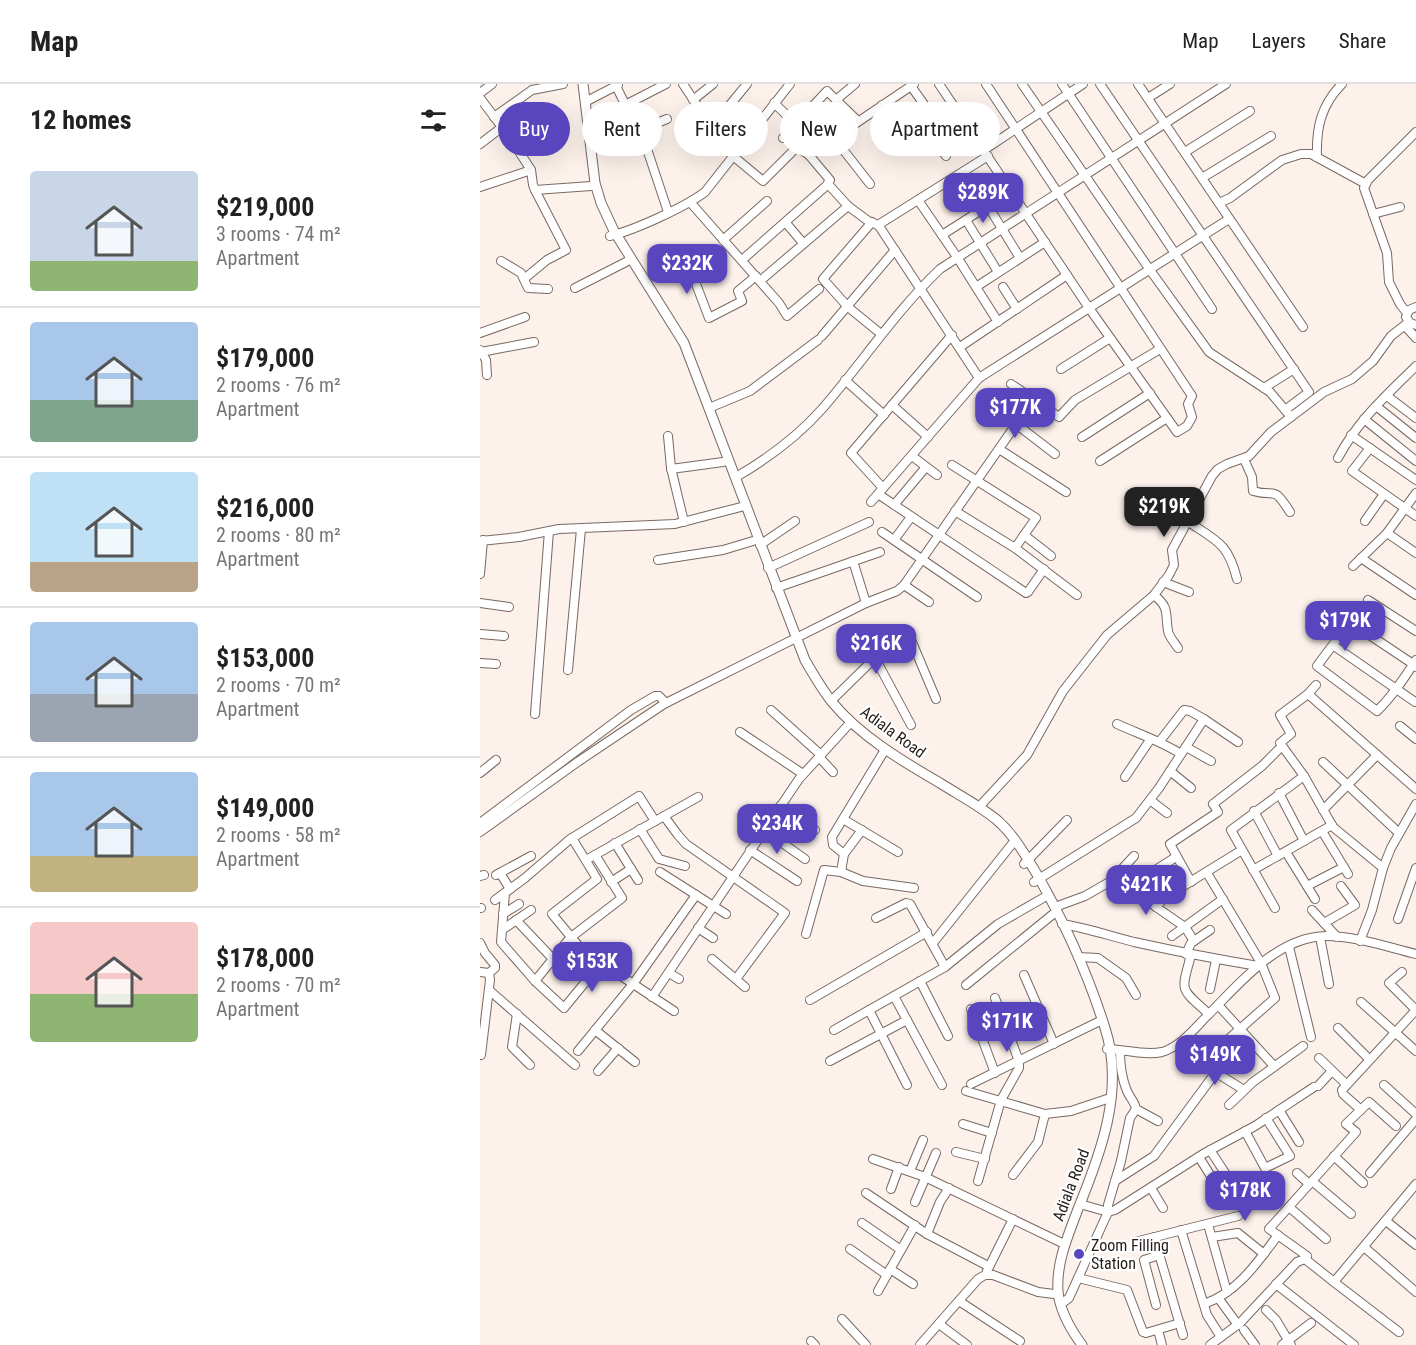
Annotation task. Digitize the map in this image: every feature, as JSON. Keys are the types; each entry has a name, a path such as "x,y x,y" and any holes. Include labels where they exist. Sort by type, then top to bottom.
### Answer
{"main road":[{"name":"Adiala Road","path":"578,84 591,186 596,206 684,343 736,477 756,543 776,588 800,662 818,691 849,724 883,753 975,809 996,826 1026,862"},
{"name":"Adiala Road","path":"583,84 585,102"},
{"name":"Adiala Road","path":"592,156 595,183 613,235 626,262 679,346 741,507 794,639 805,660 831,701 849,724 978,807 1006,829 1053,911 1098,1022 1112,1050 1107,1099 1097,1146 1054,1262 1054,1294 1062,1320 1076,1345"},
{"name":"Adiala Road","path":"1037,881 1043,898 1062,924 1078,957 1112,1050 1112,1092 1102,1147 1059,1263 1058,1293 1061,1304 1070,1328 1082,1345"}],"street":[{"path":"480,93 492,84"},
{"path":"494,117 532,90 562,84"},
{"path":"585,102 617,85 627,104 666,84"},
{"path":"683,84 708,122 729,106 747,84"},
{"path":"693,100 713,84"},
{"path":"768,111 790,84"},
{"path":"817,102 827,91 836,100 855,84"},
{"path":"939,84 952,102"},
{"path":"986,84 1192,396 1188,404 1192,417 1187,426 1177,432 1089,308 988,156"},
{"path":"1022,84 1209,352 1264,388 1288,413"},
{"path":"1062,84 1212,309"},
{"path":"1000,142 1083,84"},
{"path":"978,807 1026,755 1063,691 1107,635 1154,595 1174,565 1172,550 1212,476 1218,469 1244,459 1309,392 1100,84"},
{"path":"1138,84 1303,327"},
{"path":"1148,98 1170,84"},
{"path":"736,477 795,435 821,410 881,334 921,287 940,269 1226,84"},
{"path":"1317,157 1316,133 1321,114 1331,94 1341,84"},
{"path":"886,102 912,85 923,102"},
{"path":"480,98 498,123"},
{"path":"774,103 780,109"},
{"path":"1185,152 1250,111"},
{"path":"858,121 870,113"},
{"path":"667,119 641,131 668,212"},
{"path":"480,144 498,130"},
{"path":"1416,132 1368,180 1364,188 1388,253 1389,282 1407,313 1416,338"},
{"path":"1202,178 1271,136"},
{"path":"1219,203 1230,198 1282,160 1300,154 1311,154 1366,184"},
{"path":"522,156 531,170 535,190 566,250 547,260 524,279"},
{"path":"613,235 690,202 705,192 733,156 763,180 788,156"},
{"path":"742,260 828,184 830,180 810,156"},
{"path":"848,156 870,184"},
{"path":"881,334 848,307 823,279 874,224 918,200 982,156"},
{"path":"480,186 531,170"},
{"path":"828,184 848,206 874,224 895,250 979,378"},
{"path":"535,190 591,186"},
{"path":"942,235 1011,191"},
{"path":"918,200 998,322"},
{"path":"723,240 767,201"},
{"path":"690,202 742,260 787,316 819,289"},
{"path":"688,264 709,318 742,301 738,291 758,279 848,206"},
{"path":"988,206 1020,258"},
{"path":"1373,214 1400,207"},
{"path":"871,502 979,378 1229,219"},
{"path":"966,220 998,272"},
{"path":"786,223 803,243"},
{"path":"976,287 1045,242"},
{"path":"709,408 750,391 820,338 895,250"},
{"path":"501,261 518,271 528,288 548,289"},
{"path":"574,288 626,262"},
{"path":"960,347 1067,275"},
{"path":"1004,287 1017,309"},
{"path":"1407,313 1416,307"},
{"path":"480,333 525,317"},
{"path":"1288,413 1352,379 1373,361 1391,336 1410,325"},
{"path":"952,335 851,453 894,505 1026,592 1044,569"},
{"path":"1061,369 1110,338"},
{"path":"487,375 487,364 481,351 534,342"},
{"path":"1011,384 1059,417 1074,400 1160,349"},
{"path":"1338,458 1351,435 1364,419 1416,366"},
{"path":"1264,388 1294,369"},
{"path":"845,380 884,415"},
{"path":"1082,437 1149,393"},
{"path":"1387,396 1416,418"},
{"path":"480,832 579,761 666,703 866,603 897,591 904,585 1033,400"},
{"path":"990,404 1055,454"},
{"path":"892,405 928,437"},
{"path":"1376,406 1416,438"},
{"path":"1100,461 1167,418"},
{"path":"1364,419 1416,461"},
{"path":"1351,435 1416,480"},
{"path":"668,436 671,469 684,522"},
{"path":"1370,448 1352,471 1416,516"},
{"path":"999,449 1066,492"},
{"path":"912,456 937,475"},
{"path":"1244,459 1252,477 1253,491 1274,492 1280,496 1290,512"},
{"path":"671,469 723,462"},
{"path":"952,465 1036,518 1015,548"},
{"path":"894,505 926,467"},
{"path":"1353,566 1387,533 1416,493"},
{"path":"1365,521 1384,494"},
{"path":"480,574 481,541 549,531 684,522 741,507"},
{"path":"955,511 1015,548 1077,595"},
{"path":"894,540 912,517"},
{"path":"658,561 756,543 795,521"},
{"path":"1187,521 1221,544 1232,560 1237,579"},
{"path":"768,568 869,522"},
{"path":"568,670 581,529"},
{"path":"535,714 549,531"},
{"path":"882,532 977,597"},
{"path":"1387,533 1416,554"},
{"path":"1024,534 1051,556"},
{"path":"776,588 880,552"},
{"path":"1361,558 1416,596"},
{"path":"853,561 866,603"},
{"path":"1163,582 1189,592"},
{"path":"904,585 929,602"},
{"path":"1154,595 1164,604 1168,615 1168,633 1178,648"},
{"path":"1368,600 1416,631"},
{"path":"480,603 509,607"},
{"path":"1350,622 1415,664 1379,710 1317,666 1350,622"},
{"path":"480,634 504,636"},
{"path":"831,701 875,658 909,635 936,699"},
{"path":"1334,646 1415,702"},
{"path":"875,658 911,725"},
{"path":"480,663 496,664"},
{"path":"1316,685 1280,715 1291,734 1280,743 1304,776 1332,825 1383,868"},
{"path":"1308,694 1416,789"},
{"path":"480,823 631,710 655,696 661,697 666,703"},
{"path":"771,710 820,756 833,772"},
{"path":"1160,741 1184,710 1204,719 1238,742"},
{"path":"1037,881 1136,818 1204,719"},
{"path":"652,997 803,774 849,724"},
{"path":"1117,724 1150,740 1160,741 1211,761"},
{"path":"1400,726 1416,739"},
{"path":"741,732 803,774"},
{"path":"1125,777 1150,740"},
{"path":"1191,882 1170,844 1218,812 1213,804 1262,766 1282,746"},
{"path":"844,854 831,841 883,753"},
{"path":"1323,810 1377,755"},
{"path":"480,773 496,760"},
{"path":"1323,762 1399,833"},
{"path":"1170,771 1191,788"},
{"path":"1275,908 1231,828 1304,776"},
{"path":"1279,793 1304,841"},
{"path":"495,900 572,838 639,796 655,821"},
{"path":"586,860 698,797"},
{"path":"1149,800 1167,813"},
{"path":"1360,940 1372,910 1383,868 1399,833 1416,804"},
{"path":"780,806 815,830"},
{"path":"1254,811 1278,856"},
{"path":"664,816 686,844 785,913 736,979"},
{"path":"843,819 898,852"},
{"path":"1026,862 1067,820"},
{"path":"1253,870 1332,825"},
{"path":"640,829 659,859 685,866"},
{"path":"764,830 805,859"},
{"path":"841,872 844,854 862,830"},
{"path":"1307,886 1346,870 1322,831"},
{"path":"572,838 597,879 552,914 582,950 674,1011"},
{"path":"615,843 638,880"},
{"path":"933,944 1012,844"},
{"path":"750,850 797,881"},
{"path":"1156,907 1164,898 1242,850"},
{"path":"1286,852 1315,899"},
{"path":"535,981 570,938 622,898 596,855"},
{"path":"531,856 498,874 507,891 501,942 535,981 564,1008 601,963"},
{"path":"966,985 1053,911 1111,881 1134,856"},
{"path":"1134,888 1146,876 1176,857"},
{"path":"1398,919 1416,868"},
{"path":"611,882 631,869"},
{"path":"807,934 818,900 823,872 827,870 841,872 863,881 914,888"},
{"path":"660,872 726,914"},
{"path":"1207,873 1259,964 1275,998 1215,1051"},
{"path":"1117,874 1156,907 1185,927 1194,941"},
{"path":"1324,923 1355,905 1341,886"},
{"path":"578,1051 633,984 696,895"},
{"path":"834,1030 945,967 998,924 1043,898"},
{"path":"1172,936 1223,899"},
{"path":"876,918 906,903 910,904 945,967"},
{"path":"503,914 519,904"},
{"path":"502,930 531,910"},
{"path":"1312,910 1337,937"},
{"path":"516,920 553,959"},
{"path":"1062,924 1216,960 1259,964"},
{"path":"698,928 713,938"},
{"path":"1209,1014 1185,992 1183,986 1188,954 1194,941 1210,930"},
{"path":"810,1000 927,932"},
{"path":"1320,937 1329,984"},
{"path":"1112,1050 1162,1052 1182,1041 1259,964 1302,940 1337,937 1360,940 1416,954"},
{"path":"480,943 495,965 495,968 484,973 490,980 481,1055"},
{"path":"1289,947 1311,1037"},
{"path":"1078,957 1098,958 1126,978 1136,995"},
{"path":"712,959 745,987"},
{"path":"1210,989 1216,960"},
{"path":"1361,1110 1343,1094 1342,1090 1416,1010 1389,983 1402,972"},
{"path":"669,973 680,980"},
{"path":"1024,975 1054,1044"},
{"path":"920,981 948,1035"},
{"path":"489,990 575,1065"},
{"path":"894,996 942,1085"},
{"path":"978,1181 1001,1100 1019,1068 1019,1061 995,998"},
{"path":"1361,1002 1416,1051"},
{"path":"1218,1005 1274,1066"},
{"path":"971,1009 994,1073"},
{"path":"869,1010 907,1085"},
{"path":"517,1014 512,1047 530,1065"},
{"path":"830,1061 907,1020"},
{"path":"1098,1022 994,1073 969,1088 1045,1114 1071,1111 1107,1099"},
{"path":"1338,1028 1369,1059"},
{"path":"595,1030 635,1062"},
{"path":"1229,1105 1274,1066 1303,1046"},
{"path":"598,1071 618,1048"},
{"path":"1112,1050 1120,1063 1127,1091 1136,1109 1158,1121"},
{"path":"1319,1058 1346,1084"},
{"path":"1199,1062 1244,1090"},
{"path":"1080,1204 1108,1212 1115,1210 1279,1110 1316,1086 1332,1071"},
{"path":"1115,1181 1154,1156 1216,1072"},
{"path":"1384,1085 1416,1114"},
{"path":"1307,1256 1269,1229 1356,1132 1346,1124 1369,1102 1396,1126"},
{"path":"1061,1304 1069,1299 1108,1212 1130,1118 1136,1109"},
{"path":"1279,1110 1299,1142"},
{"path":"1013,1175 1038,1142 1045,1114"},
{"path":"1245,1131 1265,1168 1290,1156 1266,1118"},
{"path":"1370,1173 1416,1119"},
{"path":"963,1124 992,1133"},
{"path":"910,1171 923,1140"},
{"path":"1210,1150 1227,1176"},
{"path":"956,1152 985,1159"},
{"path":"915,1202 936,1153"},
{"path":"1334,1156 1363,1183"},
{"path":"1199,1157 1212,1178 1218,1196"},
{"path":"873,1159 910,1171 950,1188 1060,1242"},
{"path":"891,1189 899,1167"},
{"path":"1297,1173 1351,1214"},
{"path":"1334,1282 1386,1221 1413,1194 1416,1184"},
{"path":"927,1234 940,1202 950,1188"},
{"path":"1151,1188 1163,1208"},
{"path":"866,1192 927,1234 988,1266"},
{"path":"1289,1207 1326,1239"},
{"path":"1135,1242 1238,1216"},
{"path":"985,1275 1013,1219"},
{"path":"1386,1221 1416,1245"},
{"path":"862,1223 901,1250"},
{"path":"878,1291 915,1225"},
{"path":"1209,1228 1227,1292"},
{"path":"1181,1230 1207,1315 1221,1336"},
{"path":"1212,1237 1238,1233 1264,1254"},
{"path":"1204,1304 1219,1299 1252,1270 1278,1235"},
{"path":"1154,1237 1183,1335"},
{"path":"1364,1247 1416,1292"},
{"path":"850,1249 914,1284"},
{"path":"1156,1305 1144,1260 1159,1255"},
{"path":"1210,1345 1221,1336 1241,1327 1296,1262 1305,1259 1399,1332"},
{"path":"920,1345 978,1279 985,1275 993,1275 1038,1292 1054,1294"},
{"path":"1078,1278 1127,1290 1143,1332 1180,1323"},
{"path":"1276,1284 1354,1345"},
{"path":"1219,1299 1255,1345"},
{"path":"959,1301 1020,1341"},
{"path":"1266,1310 1276,1320 1287,1344 1311,1323"},
{"path":"842,1319 866,1345"},
{"path":"939,1324 967,1345"},
{"path":"1158,1330 1162,1345"}],"place":[{"name":"Zoom Filling Station","path":"1079,1254"}]}
